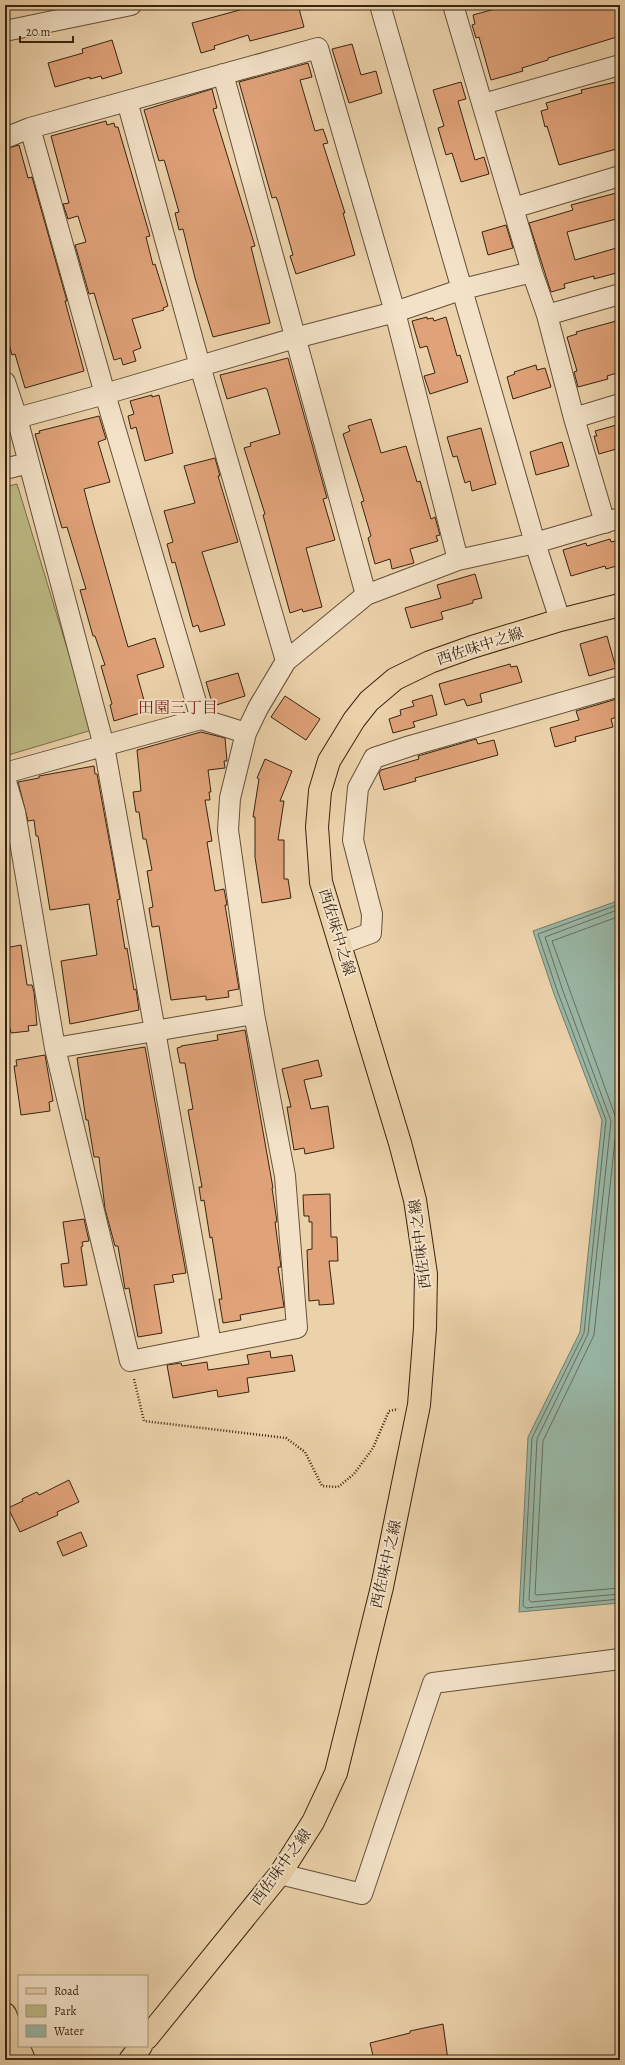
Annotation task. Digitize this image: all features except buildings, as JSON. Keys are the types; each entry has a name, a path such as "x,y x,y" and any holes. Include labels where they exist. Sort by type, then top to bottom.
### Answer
{"main road":[{"name":"西佐味中之線","path":"148,2037 280,1874 313,1822 336,1773 382,1587 418,1405 425,1328 426,1274 415,1200 400,1143 321,882 316,827 320,791 329,761 354,720 369,701 395,679 423,665 472,647 560,620 620,605"},
{"path":"5,2014 18,2045"},
{"path":"19,2047 24,2060"},
{"path":"130,2060 140,2047"}],"street":[{"path":"5,31 45,14 131,5"},
{"path":"380,5 535,543 560,620"},
{"path":"5,778 15,812 55,1048 130,1361 297,1328 285,1176 254,1014 228,830 230,798 246,733 258,708 286,661 366,595 458,560 535,543 612,520 574,418 547,315 532,272 453,5"},
{"path":"5,138 30,128 318,48 395,312 458,560"},
{"path":"482,104 620,65"},
{"path":"223,74 366,595"},
{"path":"127,101 200,366 286,661"},
{"path":"30,128 105,394 201,720"},
{"path":"513,208 620,176"},
{"path":"17,418 105,394 295,338 395,312 463,289 532,272"},
{"path":"547,315 620,294"},
{"path":"5,382 17,418 104,746 211,1344"},
{"path":"574,418 620,404"},
{"path":"5,468 28,463"},
{"path":"341,944 371,933 372,914 353,840 358,788 374,758 410,746 620,686"},
{"path":"5,773 201,720 246,733"},
{"path":"55,1048 254,1014"},
{"path":"280,1874 362,1894 433,1683 620,1659"}],"path":[{"path":"130,1361 144,1421 286,1438 305,1452 322,1486 338,1487 354,1474 373,1448 389,1411 418,1405"}],"green space":[{"path":"17,484 92,730 5,756 5,487"}],"water":[{"path":"620,900 620,1603 519,1612 528,1437 580,1332 602,1120 554,994 533,931"}],"district":[{"name":"田園三丁目","path":"178,708"}]}
